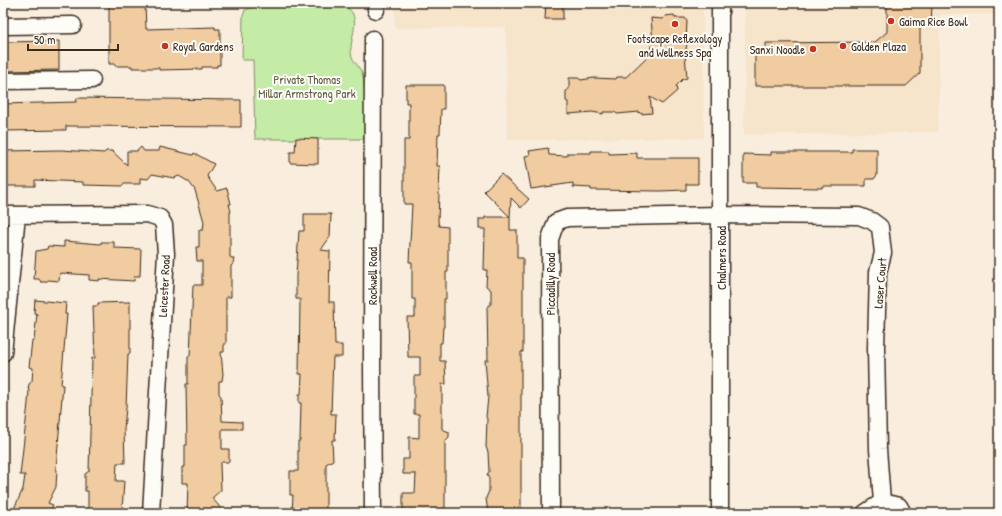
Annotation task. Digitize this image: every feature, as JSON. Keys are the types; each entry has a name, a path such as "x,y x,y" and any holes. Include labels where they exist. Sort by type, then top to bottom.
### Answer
{"street":[{"name":"Chalmers Road","path":"720,3 720,513"},
{"path":"3,26 73,25"},
{"name":"Rockwell Road","path":"373,39 373,513"},
{"path":"3,81 92,80"},
{"name":"Leicester Road","path":"10,215 147,214 160,218 164,225 166,254 151,513"},
{"path":"3,353 10,215"},
{"name":"Laser Court","path":"720,215 858,216 872,221 880,227 883,253 878,272 876,348 878,449 882,502"},
{"name":"Piccadilly Road","path":"551,513 550,243 554,225 561,219 567,218 720,215"},
{"path":"866,513 882,502 899,506 903,513"}],"shaded area":[{"path":"395,3 703,3 704,138 507,140 506,27 395,28"},
{"path":"745,3 999,3 999,14 940,15 938,132 744,135"}],"green space":[{"name":"Private Thomas Millar Armstrong Park","path":"256,6 346,7 351,11 355,22 351,53 361,71 364,85 364,139 255,139 253,60 242,60 243,16 245,10"}],"building":[{"name":"Royal Gardens","path":"109,3 145,3 146,29 215,27 215,29 220,29 220,65 217,65 217,67 202,67 202,69 159,70 159,68 132,68 132,66 115,66 115,64 109,64"},
{"path":"546,3 563,3 563,19 545,19"},
{"name":"Golden Plaza","path":"887,3 932,3 931,27 920,27 920,73 906,86 755,86 755,49 766,48 766,43 875,42 887,32"},
{"path":"674,15 675,18 685,18 687,21 687,44 685,54 687,78 683,79 676,86 677,91 662,104 650,97 652,113 641,114 639,112 617,114 615,112 603,112 603,114 592,112 568,114 566,91 569,89 569,78 578,78 581,80 594,78 616,79 617,77 626,77 650,54 651,45 653,43 651,18 662,19 665,16"},
{"path":"59,41 59,70 3,71 3,42"},
{"path":"406,85 444,85 444,109 441,109 440,134 438,134 437,166 440,166 438,221 439,226 448,227 448,272 446,272 446,299 444,299 444,327 442,343 440,343 440,361 445,361 446,384 442,384 442,429 449,432 449,437 445,441 445,513 403,513 403,493 415,493 416,474 403,474 403,459 409,459 409,437 419,438 419,414 414,414 414,376 420,376 420,357 408,357 407,317 415,317 415,299 412,299 412,262 409,262 412,204 404,204 404,140 409,140 409,103 406,103"},
{"path":"77,98 241,100 241,127 66,126 66,130 3,131 3,104 76,102"},
{"path":"296,138 318,139 318,164 290,163 290,152 295,152"},
{"path":"141,147 144,151 159,151 160,147 193,155 194,153 214,164 207,176 217,191 227,188 231,204 229,204 231,212 230,257 234,259 231,266 231,297 226,297 226,344 224,344 224,352 221,352 223,374 222,381 219,381 219,394 221,396 222,421 242,422 242,429 222,429 222,449 229,449 229,462 222,462 220,464 221,490 212,498 225,513 187,513 188,483 182,483 182,467 185,467 185,445 187,445 186,384 188,384 188,356 190,356 193,285 202,285 202,261 197,261 196,247 199,247 199,230 203,230 204,222 195,190 189,182 179,176 174,178 152,174 148,179 140,178 140,184 123,184 123,186 83,185 83,182 35,180 35,186 4,186 4,151 62,150 104,153 106,151 112,151 127,165 127,151 137,151"},
{"path":"548,148 549,155 567,156 567,153 609,151 609,154 637,153 637,158 698,158 698,184 686,184 686,190 660,191 591,190 591,188 573,187 573,183 531,189 525,156 530,155 529,151"},
{"path":"852,149 877,149 877,175 874,179 866,179 866,186 822,186 822,188 756,187 756,183 743,183 743,154 771,155 771,152 852,152"},
{"path":"501,174 529,199 521,208 511,198 510,217 484,191"},
{"path":"304,214 331,214 330,237 321,250 330,251 329,302 334,302 335,345 342,345 342,357 333,357 331,414 336,414 335,440 332,440 333,460 326,464 326,513 292,513 293,495 290,495 290,471 298,471 298,441 300,441 301,403 299,403 299,394 301,394 302,374 299,374 300,299 296,299 296,276 299,231 304,231"},
{"path":"485,217 510,217 510,230 517,230 517,258 523,258 523,352 521,352 521,513 488,513 486,498 489,491 489,479 487,474 489,472 488,452 486,447 488,397 485,360 488,360 487,307 491,304 491,290 486,286 487,270 484,270 485,229 479,229 479,219 485,219"},
{"path":"64,241 101,244 101,242 114,242 114,248 141,249 140,276 135,276 134,281 99,279 99,281 89,280 89,275 60,273 59,281 48,280 46,282 41,282 39,279 34,279 36,251 47,249 48,246 64,247"},
{"path":"35,300 66,303 65,314 67,314 61,385 63,385 56,469 56,487 48,503 53,505 49,513 12,513 23,489 25,475 20,475 28,403 28,389 29,384 32,381 33,368 29,367 37,314 34,313"},
{"path":"130,302 130,354 128,354 124,429 125,463 117,463 116,481 124,481 122,511 118,511 118,513 88,513 88,491 85,491 85,474 89,471 92,358 95,358 93,306 98,306 98,303"}],"place":[{"name":"Gaima Rice Bowl","path":"891,21"},
{"name":"Footscape Reflexology and Wellness Spa","path":"675,24"},
{"name":"Royal Gardens","path":"165,46"},
{"name":"Golden Plaza","path":"843,46"},
{"name":"Sanxi Noodle","path":"813,49"}]}
